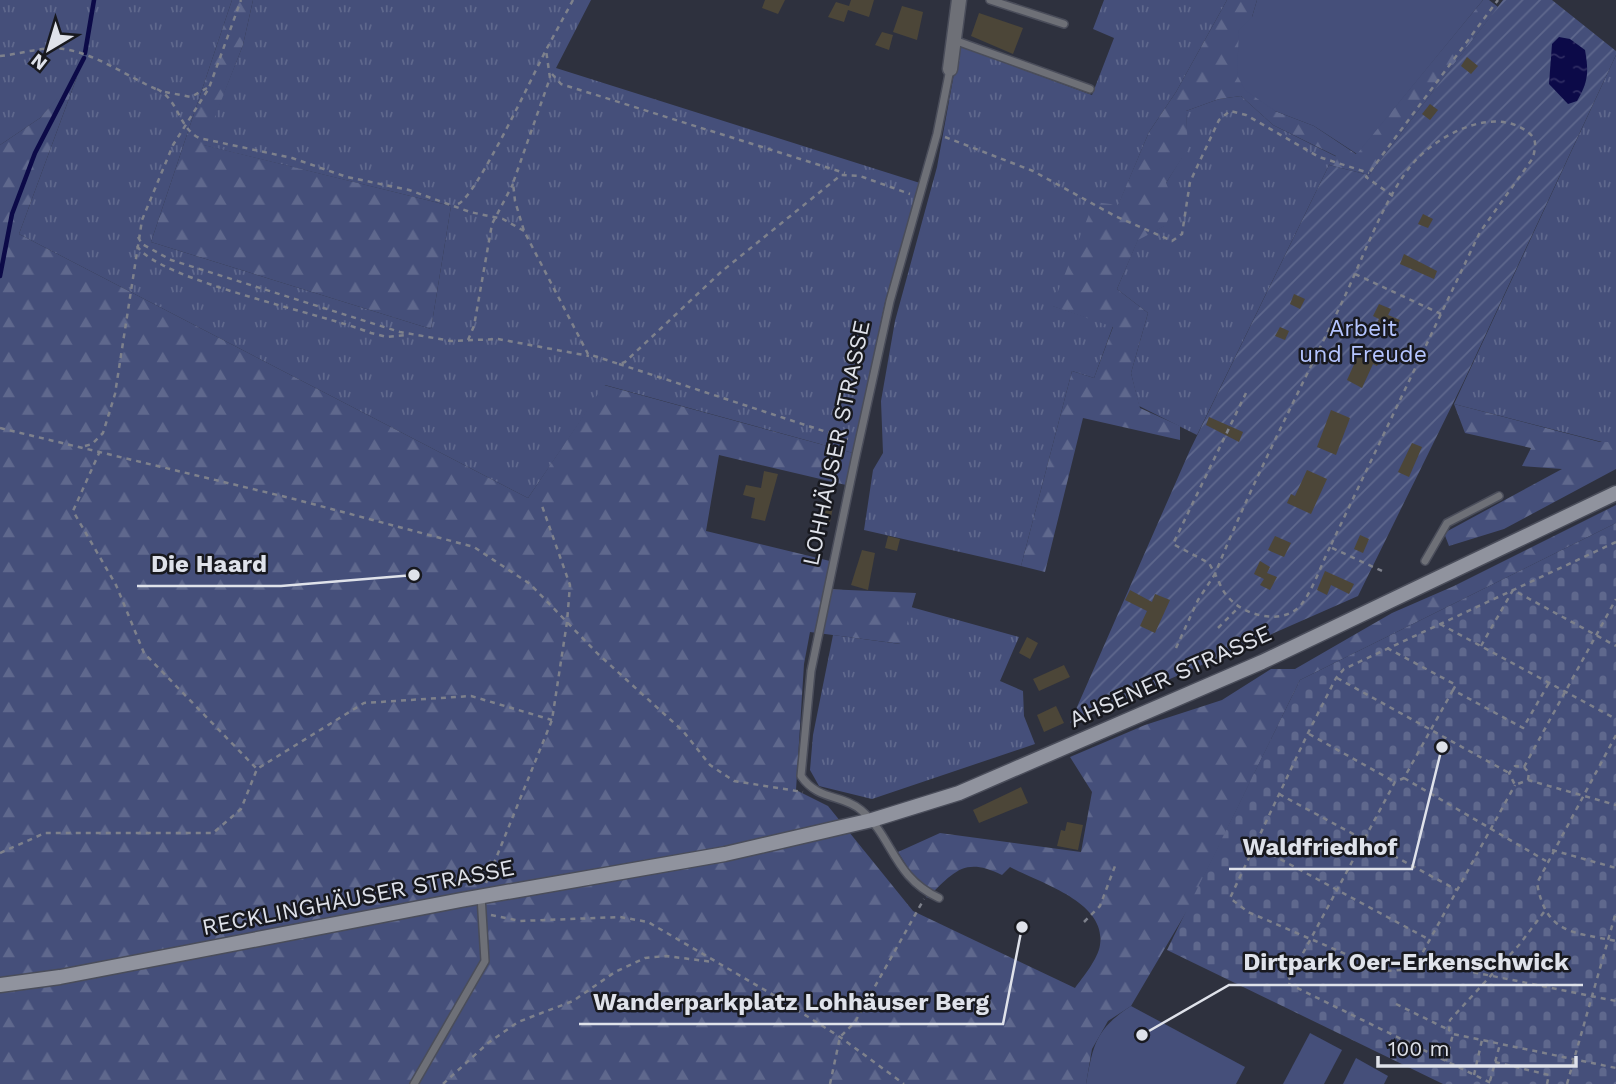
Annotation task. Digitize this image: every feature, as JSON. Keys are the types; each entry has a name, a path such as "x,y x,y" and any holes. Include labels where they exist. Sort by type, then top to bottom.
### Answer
{"main road":[{"name":"AHSENER STRASSE","path":"725,854 872,820 959,793 1262,662 1616,494"},
{"name":"RECKLINGHÄUSER STRASSE","path":"0,985 60,977 481,896 725,854"}],"street":[{"name":"LOHHÄUSER STRASSE","path":"950,69 959,0"}],"lane":[{"path":"990,0 1064,24"},
{"path":"954,40 1090,89"},
{"name":"LOHHÄUSER STRASSE","path":"872,820 857,807 809,788 801,776 811,671 890,301 937,134 950,69"},
{"path":"1425,561 1447,523 1499,496"},
{"path":"872,820 895,863 927,893 939,898"},
{"path":"414,1084 485,961 481,896"}],"path":[{"path":"78,446 86,446 99,439 112,405 121,368 138,236 173,145 211,82 241,0"},
{"path":"456,204 465,201 486,165 573,0"},
{"path":"1393,196 1366,177 1498,0"},
{"path":"0,56 46,48 65,49 91,57 157,89 191,97 204,92 211,82"},
{"path":"465,341 470,339 474,326 496,217 503,208 513,183 547,89 550,71 546,50"},
{"path":"550,71 561,84"},
{"path":"547,89 551,84 561,84 837,172 852,174 909,194 920,194"},
{"path":"157,89 176,106 186,127 199,138 292,158 347,177 456,204 466,210 503,219 524,231"},
{"path":"937,134 1033,171 1115,216 1172,241 1182,234 1190,182 1219,120 1230,111 1246,115 1319,157 1369,173"},
{"path":"1176,648 1198,600 1215,574 1393,196 1413,163 1431,145 1453,132 1494,123 1512,125 1534,138 1536,145 1533,158 1480,232 1301,604 1292,612 1267,617 1239,607 1227,596 1215,574 1209,563 1173,544 1246,393"},
{"path":"619,364 646,344 693,298 794,212 837,178 852,174"},
{"path":"513,183 516,209 524,231 538,253 580,341 592,357"},
{"path":"489,216 503,208"},
{"path":"503,208 503,219"},
{"path":"138,236 142,244 171,260 410,334 465,341 498,339 592,357 802,426 859,441"},
{"path":"137,243 151,260 232,291 387,337 410,334"},
{"path":"1355,274 1441,314"},
{"path":"0,428 474,547 530,584 683,731 710,765 734,781 823,795"},
{"path":"100,451 73,511 116,585 144,653 257,769"},
{"path":"481,896 552,720 567,622 570,585 541,503"},
{"path":"1616,542 1344,669 1336,678 1308,733 1230,898 1248,912 1385,971 1399,971 1418,961 1515,785 1528,780 1616,805"},
{"path":"1330,547 1382,572"},
{"path":"1513,590 1616,646"},
{"path":"1481,646 1513,590"},
{"path":"1524,767 1616,599"},
{"path":"1218,628 1239,607"},
{"path":"1440,624 1616,719"},
{"path":"1387,648 1457,685 1404,778 1395,782 1287,983 1491,1083 1500,1044"},
{"path":"1336,678 1509,773 1515,785"},
{"path":"1453,690 1523,728 1549,683"},
{"path":"0,853 45,833 213,833 241,808 257,769 364,703 471,696 552,720"},
{"path":"1308,733 1395,782"},
{"path":"1616,735 1546,861 1537,883 1544,912 1559,926 1616,941"},
{"path":"1509,773 1515,766 1524,767 1529,773 1528,780"},
{"path":"1404,778 1546,861"},
{"path":"1279,793 1457,890"},
{"path":"1254,845 1430,940"},
{"path":"1552,850 1616,868"},
{"path":"1084,922 1100,906 1115,866"},
{"path":"830,1084 840,1037 855,1022 927,893"},
{"path":"1449,1030 1450,1020 1544,912"},
{"path":"1567,1084 1616,912"},
{"path":"482,914 520,920 620,917 648,922 840,1037 904,1084"},
{"path":"443,1084 479,1050 518,1022 573,1001 615,972 645,958 666,956 717,962"},
{"path":"1418,961 1616,1001"},
{"path":"1396,1004 1453,1034 1616,1068"},
{"path":"1447,1061 1453,1034"},
{"path":"1474,1075 1482,1040"},
{"path":"1495,1062 1549,1075 1547,1084"}],"green space":[{"path":"0,0 232,0 151,242 431,329 451,206 203,145 243,45 253,0 591,0 556,68 920,183 885,302 853,453 605,385 528,498 19,234 77,77 40,118 0,145"},
{"path":"232,0 253,0 243,45 204,145 451,206 431,329 151,242"},
{"path":"1104,0 1227,0 1176,92 1149,132 1118,206 1053,306 1113,326 1094,378 1072,371 1021,566 864,530 873,470 883,453 881,401 895,321 937,167 959,46 1092,95 1114,38 1093,29"},
{"path":"1227,0 1257,0 1252,17 1275,111 1314,126 1356,154 1483,0 1489,0 1498,7 1369,175 1329,165 1336,156 1273,125 1241,96 1219,99 1186,111 1188,149 1166,183 1175,205 1165,226 1138,240 1117,289 1148,313 1131,373 1140,408 1180,426 1180,440 1083,418 1045,572 1021,566 1072,371 1094,378 1113,327 1052,306 1094,202 1118,205 1149,132 1176,92"},
{"path":"1257,0 1483,0 1357,154 1314,126 1275,111 1245,90 1237,75 1239,30 1252,17"},
{"name":"Arbeit und Freude","path":"1503,0 1552,0 1616,51 1616,55 1464,381 1358,596 1070,723 1190,450 1329,165 1369,175"},
{"path":"1616,55 1616,442 1602,442 1454,404"},
{"path":"78,74 19,234 528,498 604,385 853,453 846,485 719,455 706,531 830,561 826,589 916,593 901,644 810,632 804,664 796,790 828,806 913,911 1075,988 1093,962 1100,945 1099,930 1093,917 1083,906 1054,887 1010,867 1002,875 978,867 960,870 927,898 898,852 940,833 1081,852 1092,792 1070,757 1145,725 1222,700 1271,669 1295,669 1392,613 1454,586 1616,505 1616,523 1300,680 1188,909 1131,1006 1108,1021 1092,1049 1086,1084 0,1084 0,145 40,118"},
{"path":"1241,96 1273,125 1337,157 1329,165 1197,435 1139,406 1131,373 1148,313 1117,289 1138,239 1164,226 1166,183 1187,149 1186,111 1219,99"},
{"path":"1454,404 1600,442 1616,442 1616,469 1504,529 1449,546 1444,533 1562,469 1522,466 1531,448 1465,433"},
{"path":"1616,523 1616,1084 1443,1084 1167,950 1300,680"},
{"path":"911,607 1019,637 1000,681 1023,691 1024,716 1035,744 872,799 819,786 810,770 813,735 833,635 900,644"},
{"path":"1131,1006 1245,1067 1236,1084 1086,1084 1094,1048 1103,1030"},
{"path":"1310,1033 1342,1050 1324,1084 1283,1084"},
{"path":"1356,1058 1388,1076 1384,1084 1343,1084"}],"water":[{"path":"1559,37 1570,39 1585,50 1587,77 1577,101 1568,104 1549,84 1552,44"}],"building":[{"path":"765,0 785,0 778,14 762,8"},
{"path":"851,0 874,0 869,17 848,10 844,22 828,17 836,2 849,6"},
{"path":"902,6 923,12 917,40 893,32"},
{"path":"979,13 1023,28 1013,54 971,36"},
{"path":"882,32 893,35 889,50 875,45"},
{"path":"1467,57 1478,66 1471,74 1461,66"},
{"path":"1430,104 1438,110 1430,120 1422,114"},
{"path":"1423,214 1433,219 1428,228 1418,224"},
{"path":"1404,254 1437,271 1434,279 1400,264"},
{"path":"1294,294 1305,299 1300,309 1290,304"},
{"path":"1379,304 1391,309 1388,315 1400,320 1394,333 1376,325 1379,319 1373,316"},
{"path":"1280,327 1289,331 1285,340 1275,336"},
{"path":"1365,348 1382,357 1377,366 1373,364 1362,388 1347,380 1361,349"},
{"path":"1331,410 1350,418 1336,455 1317,447"},
{"path":"1209,417 1243,432 1239,442 1206,425"},
{"path":"1412,443 1422,447 1409,477 1398,472"},
{"path":"1307,470 1327,479 1311,514 1287,503 1291,494 1295,496"},
{"path":"764,471 778,474 765,521 751,518 755,498 743,495 746,485 761,488"},
{"path":"822,505 833,507 830,522 819,520"},
{"path":"1360,535 1369,539 1363,553 1354,549"},
{"path":"888,536 900,539 897,551 885,548"},
{"path":"1275,536 1291,543 1284,557 1268,550"},
{"path":"862,550 875,553 868,590 851,585"},
{"path":"1260,561 1270,567 1267,573 1277,577 1270,590 1260,585 1264,579 1254,574"},
{"path":"1325,571 1354,584 1349,594 1331,585 1327,595 1317,590"},
{"path":"1130,590 1152,602 1155,594 1170,600 1155,633 1140,626 1147,611 1125,600"},
{"path":"1027,637 1038,643 1030,659 1019,653"},
{"path":"1064,665 1070,677 1039,691 1033,679"},
{"path":"1056,706 1064,723 1044,732 1037,715"},
{"path":"1021,787 1028,803 979,823 973,810"},
{"path":"1067,822 1083,825 1078,850 1057,846 1061,830 1065,831"}],"waterway":[{"path":"85,53 94,0"},
{"path":"0,276 12,214 35,153 84,58"}],"place":[{"name":"Die Haard","path":"414,575"},
{"name":"Waldfriedhof","path":"1442,747"},
{"name":"Wanderparkplatz Lohhäuser Berg","path":"1022,927"},
{"name":"Dirtpark Oer-Erkenschwick","path":"1142,1035"}]}
